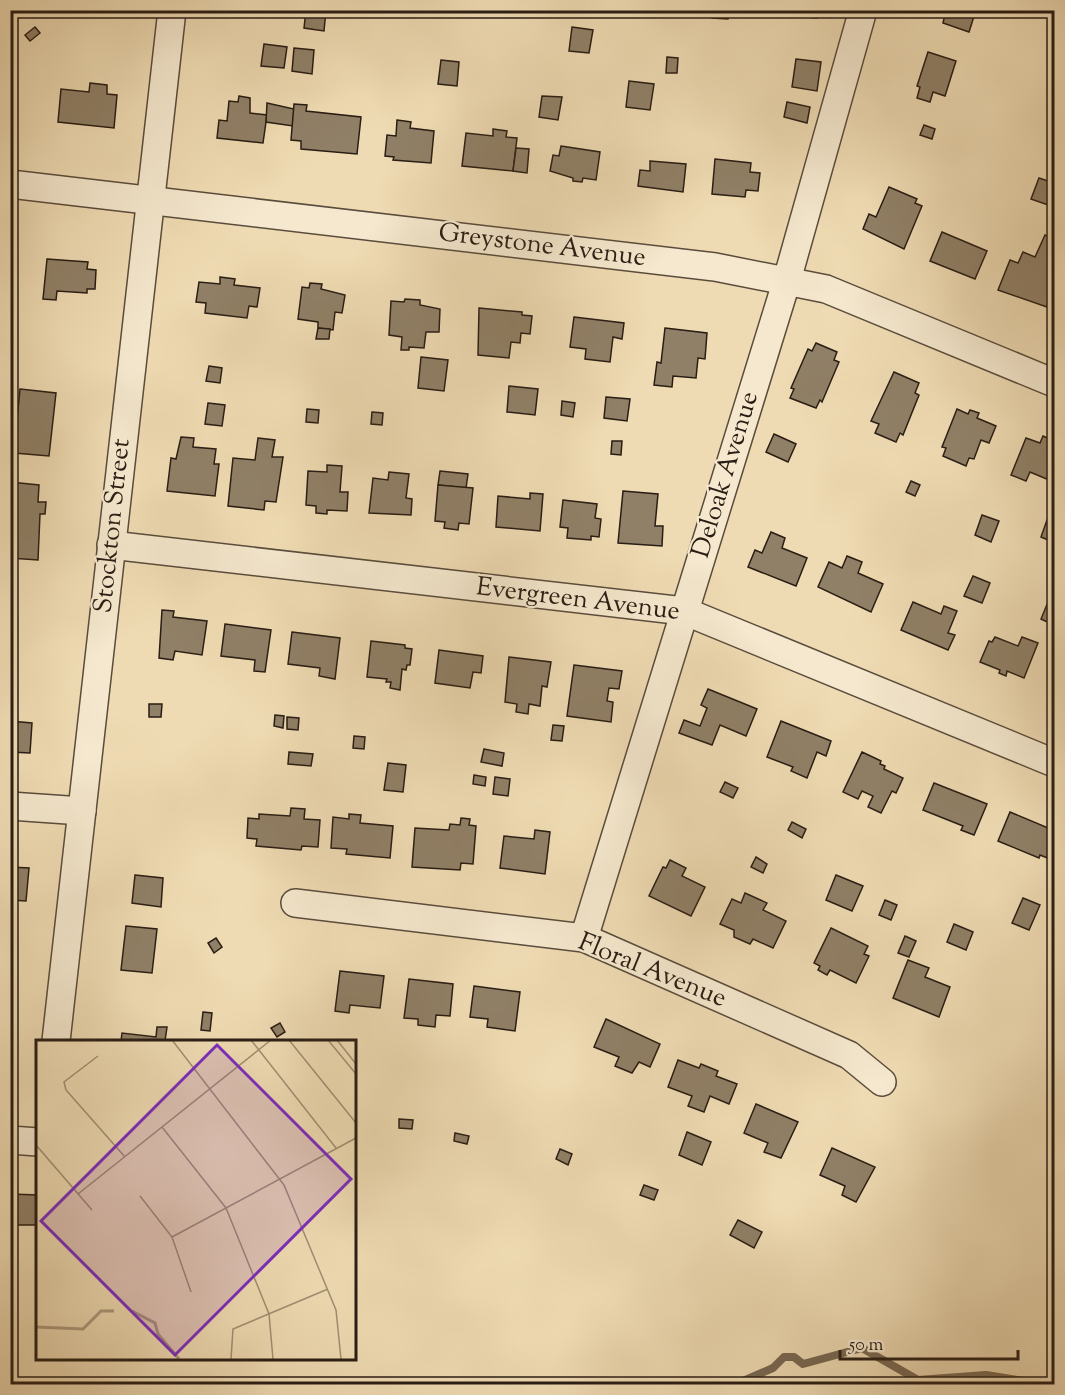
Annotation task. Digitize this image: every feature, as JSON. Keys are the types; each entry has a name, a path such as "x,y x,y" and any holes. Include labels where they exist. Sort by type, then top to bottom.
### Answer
{"street":[{"name":"Stockton Street","path":"56,1040 172,10"},
{"name":"Deloak Avenue","path":"584,938 787,280 862,10"},
{"name":"Greystone Avenue","path":"10,184 715,267 787,280 826,289 1054,383"},
{"name":"Evergreen Avenue","path":"111,545 684,611 1054,763"},
{"path":"10,806 82,811"},
{"name":"Floral Avenue","path":"295,903 584,938 849,1055 882,1082"},
{"path":"10,1140 36,1142"}],"building":[{"path":"306,10 326,10 324,31 304,28"},
{"path":"713,10 729,10 728,19 712,18"},
{"path":"780,10 818,10 817,18 780,15"},
{"path":"946,10 976,10 969,32 943,23"},
{"path":"35,27 40,33 30,41 25,35"},
{"path":"572,27 593,30 589,53 569,51"},
{"path":"264,44 287,47 284,68 261,66"},
{"path":"294,48 314,50 312,74 292,71"},
{"path":"928,52 956,61 945,96 933,92 930,102 917,98 920,87 917,86"},
{"path":"667,57 678,58 677,73 666,73"},
{"path":"796,59 821,62 817,91 792,87"},
{"path":"441,60 459,62 457,86 438,84"},
{"path":"629,81 654,84 650,110 626,107"},
{"path":"90,83 107,85 107,94 117,95 114,128 58,122 61,89 89,92"},
{"path":"239,96 250,98 250,113 267,115 263,143 217,138 219,120 227,121 229,101 238,102"},
{"path":"542,96 562,97 558,120 539,117"},
{"path":"787,102 810,107 807,123 784,117"},
{"path":"267,103 294,109 293,126 266,122"},
{"path":"294,104 307,105 306,111 361,117 357,154 301,149 301,141 291,140"},
{"path":"397,120 411,122 410,128 434,131 431,163 393,160 394,157 385,156 387,135 396,136"},
{"path":"924,125 935,129 932,139 920,135"},
{"path":"493,129 507,131 506,137 517,138 513,171 462,166 466,133 493,136"},
{"path":"561,146 600,152 596,180 583,178 582,182 573,181 573,178 550,171 553,155 559,156"},
{"path":"516,148 529,149 527,173 513,171"},
{"path":"715,159 751,163 750,172 760,173 758,191 746,190 745,197 712,194"},
{"path":"650,161 686,164 683,192 638,186 640,170 650,171"},
{"path":"1039,178 1054,183 1051,206 1031,199"},
{"path":"889,187 917,199 915,203 922,206 904,249 863,229 869,214 876,217"},
{"path":"942,232 987,251 975,279 930,261"},
{"path":"1045,235 1054,239 1054,288 1047,307 998,290 1010,260 1018,263 1023,252 1035,257"},
{"path":"10,254 17,255 12,294 10,294"},
{"path":"47,259 88,262 87,269 96,270 95,289 87,289 87,293 57,291 56,300 43,299"},
{"path":"220,277 235,279 234,285 260,288 257,307 249,306 247,318 205,313 206,303 196,302 199,282 220,284"},
{"path":"310,283 322,284 321,289 345,295 342,313 335,312 333,330 318,328 318,322 298,319 302,287 309,288"},
{"path":"405,299 420,300 420,305 440,309 439,332 426,332 424,348 409,347 409,350 401,350 402,337 389,335 391,301 404,302"},
{"path":"479,308 522,312 522,315 532,316 530,334 521,333 520,343 511,342 509,358 478,355"},
{"path":"574,317 624,323 622,339 613,337 610,362 585,359 586,349 570,347"},
{"path":"318,328 330,329 329,339 316,339"},
{"path":"665,328 707,333 705,359 698,358 696,378 673,376 672,387 654,385 657,362 661,363"},
{"path":"816,343 837,352 834,360 839,362 822,402 820,400 816,408 790,398 794,389 791,388 808,349 812,351"},
{"path":"421,357 448,360 444,391 418,388"},
{"path":"209,366 222,368 220,383 206,381"},
{"path":"894,372 919,383 915,393 919,395 903,435 900,433 896,442 875,433 879,424 871,421"},
{"path":"509,386 538,389 535,415 507,412"},
{"path":"20,389 56,393 49,456 14,453"},
{"path":"606,397 630,399 627,421 604,418"},
{"path":"562,401 575,403 573,417 561,415"},
{"path":"208,403 225,405 222,426 205,424"},
{"path":"307,409 319,410 318,423 306,422"},
{"path":"957,409 968,414 970,410 979,413 977,418 996,426 989,443 981,440 974,459 969,458 966,466 943,456 946,448 942,447"},
{"path":"372,412 383,413 382,425 371,424"},
{"path":"774,434 796,444 788,462 766,452"},
{"path":"1043,436 1054,441 1054,482 1030,472 1026,481 1011,475 1026,438 1040,443"},
{"path":"181,437 194,438 193,447 216,449 214,464 219,464 215,496 167,491 171,458 176,459"},
{"path":"258,438 275,440 272,457 283,457 276,502 265,501 264,510 228,506 233,458 255,460"},
{"path":"612,441 622,441 621,455 611,454"},
{"path":"327,465 342,466 340,492 348,492 347,511 327,510 327,514 316,513 316,506 306,505 308,471 327,472"},
{"path":"440,471 468,474 466,488 438,485"},
{"path":"389,472 409,474 406,498 412,499 411,515 369,513 373,478 388,480"},
{"path":"911,481 920,485 915,496 906,492"},
{"path":"10,482 39,485 38,502 46,502 45,514 40,514 38,560 10,558"},
{"path":"438,485 473,488 469,524 459,523 458,530 444,528 445,522 435,521"},
{"path":"623,491 658,494 655,526 663,526 662,546 618,543"},
{"path":"530,493 543,494 540,531 496,527 498,496 530,499"},
{"path":"563,500 597,504 595,518 601,519 599,537 591,536 591,540 567,538 568,528 560,527"},
{"path":"982,515 999,521 991,542 975,535"},
{"path":"1047,520 1054,523 1048,540 1041,537"},
{"path":"771,532 785,538 782,548 807,558 796,586 748,567 755,550 762,553"},
{"path":"847,556 862,562 858,573 883,584 871,612 818,587 829,562 842,568"},
{"path":"973,576 990,583 982,603 964,596"},
{"path":"1050,597 1054,599 1054,625 1041,619"},
{"path":"913,602 941,614 944,606 957,611 948,633 955,635 948,650 901,630"},
{"path":"162,610 174,611 173,617 207,621 202,655 175,651 173,660 159,658"},
{"path":"225,624 271,630 265,672 254,671 255,660 221,656"},
{"path":"292,632 340,638 335,679 319,676 320,668 288,664"},
{"path":"995,637 1018,646 1022,637 1038,643 1024,678 1007,671 1006,676 999,673 1000,670 980,662 989,641 992,642"},
{"path":"371,641 405,645 405,648 412,649 410,665 407,665 406,670 402,669 400,690 390,688 391,682 386,682 387,679 367,677"},
{"path":"439,650 483,656 481,673 473,672 470,688 435,683"},
{"path":"509,657 551,662 547,687 542,686 540,706 529,704 528,714 516,712 517,704 505,702"},
{"path":"574,665 622,671 619,689 609,688 607,701 613,702 611,722 567,716"},
{"path":"708,689 757,709 746,736 720,725 712,745 679,733 684,720 700,726 707,708 701,705"},
{"path":"149,704 162,704 161,717 149,717"},
{"path":"275,715 284,716 283,728 274,726"},
{"path":"287,717 299,718 298,730 287,729"},
{"path":"10,721 32,723 30,753 10,752"},
{"path":"781,721 831,741 826,756 817,752 807,778 791,771 793,767 767,757"},
{"path":"553,725 564,726 562,741 551,740"},
{"path":"354,736 365,737 364,749 353,748"},
{"path":"484,749 504,753 502,766 481,762"},
{"path":"289,752 313,754 311,766 288,764"},
{"path":"862,752 881,761 880,764 885,766 884,769 903,778 896,793 892,791 881,813 868,807 873,796 862,791 858,799 843,792"},
{"path":"388,763 406,765 403,792 384,790"},
{"path":"474,775 486,777 485,786 473,784"},
{"path":"495,777 510,779 508,796 493,794"},
{"path":"725,782 738,788 733,798 720,792"},
{"path":"934,783 987,804 974,835 961,830 963,826 923,810"},
{"path":"291,808 305,809 304,819 320,820 318,847 302,846 301,850 256,846 257,839 247,838 248,818 259,819 259,814 290,816"},
{"path":"1010,812 1053,830 1054,848 1050,859 1040,855 1039,858 998,841"},
{"path":"349,814 361,815 360,823 393,826 390,858 346,854 347,849 331,848 333,817 349,819"},
{"path":"461,818 470,819 469,825 476,826 473,864 461,863 460,870 412,867 415,828 449,830 450,824 460,825"},
{"path":"792,822 806,829 802,838 788,830"},
{"path":"535,830 550,832 545,874 500,868 504,836 534,839"},
{"path":"756,857 767,864 763,873 751,867"},
{"path":"670,860 686,868 682,876 705,887 691,916 649,896 663,867 666,868"},
{"path":"10,867 29,868 26,901 10,900"},
{"path":"135,875 163,878 161,907 132,903"},
{"path":"836,875 863,886 852,911 826,900"},
{"path":"745,893 767,903 763,910 786,921 773,948 753,939 750,944 734,937 734,930 720,924 732,899 741,903"},
{"path":"1023,898 1040,905 1029,930 1012,923"},
{"path":"885,900 897,905 891,920 879,915"},
{"path":"954,924 973,932 966,950 947,942"},
{"path":"126,926 157,929 152,973 121,970"},
{"path":"831,928 868,946 864,954 869,956 856,983 830,970 827,975 818,970 820,966 814,963"},
{"path":"905,936 916,941 909,957 898,953"},
{"path":"216,938 222,947 214,953 208,943"},
{"path":"908,960 929,968 925,977 950,987 939,1017 893,998"},
{"path":"340,971 384,976 380,1008 350,1005 349,1013 335,1011"},
{"path":"409,979 453,984 450,1016 436,1015 435,1027 418,1025 418,1019 404,1018"},
{"path":"474,986 520,992 515,1031 487,1027 488,1019 470,1017"},
{"path":"203,1012 212,1013 210,1031 201,1030"},
{"path":"606,1019 660,1044 650,1067 639,1062 632,1073 615,1066 619,1057 594,1047"},
{"path":"280,1023 285,1032 277,1037 271,1028"},
{"path":"157,1027 167,1027 165,1040 121,1040 122,1033 156,1037"},
{"path":"678,1060 699,1068 701,1064 718,1071 716,1076 737,1084 729,1104 710,1096 704,1112 688,1106 692,1096 668,1087"},
{"path":"756,1104 798,1122 781,1158 764,1152 768,1143 744,1133"},
{"path":"399,1119 413,1120 412,1129 399,1128"},
{"path":"687,1132 711,1142 702,1165 679,1155"},
{"path":"455,1133 469,1136 467,1144 454,1141"},
{"path":"832,1148 875,1167 856,1202 842,1195 845,1186 820,1175"},
{"path":"560,1149 572,1154 568,1165 556,1159"},
{"path":"644,1185 658,1190 654,1200 640,1195"},
{"path":"10,1194 36,1195 36,1225 10,1225"},
{"path":"738,1220 762,1232 754,1248 730,1235"}],"waterway":[{"path":"736,1384 773,1368 784,1357 794,1357 803,1364 862,1348 918,1380 986,1375 1042,1384"}],"railway":[{"path":"10,1380 69,1384"}]}
